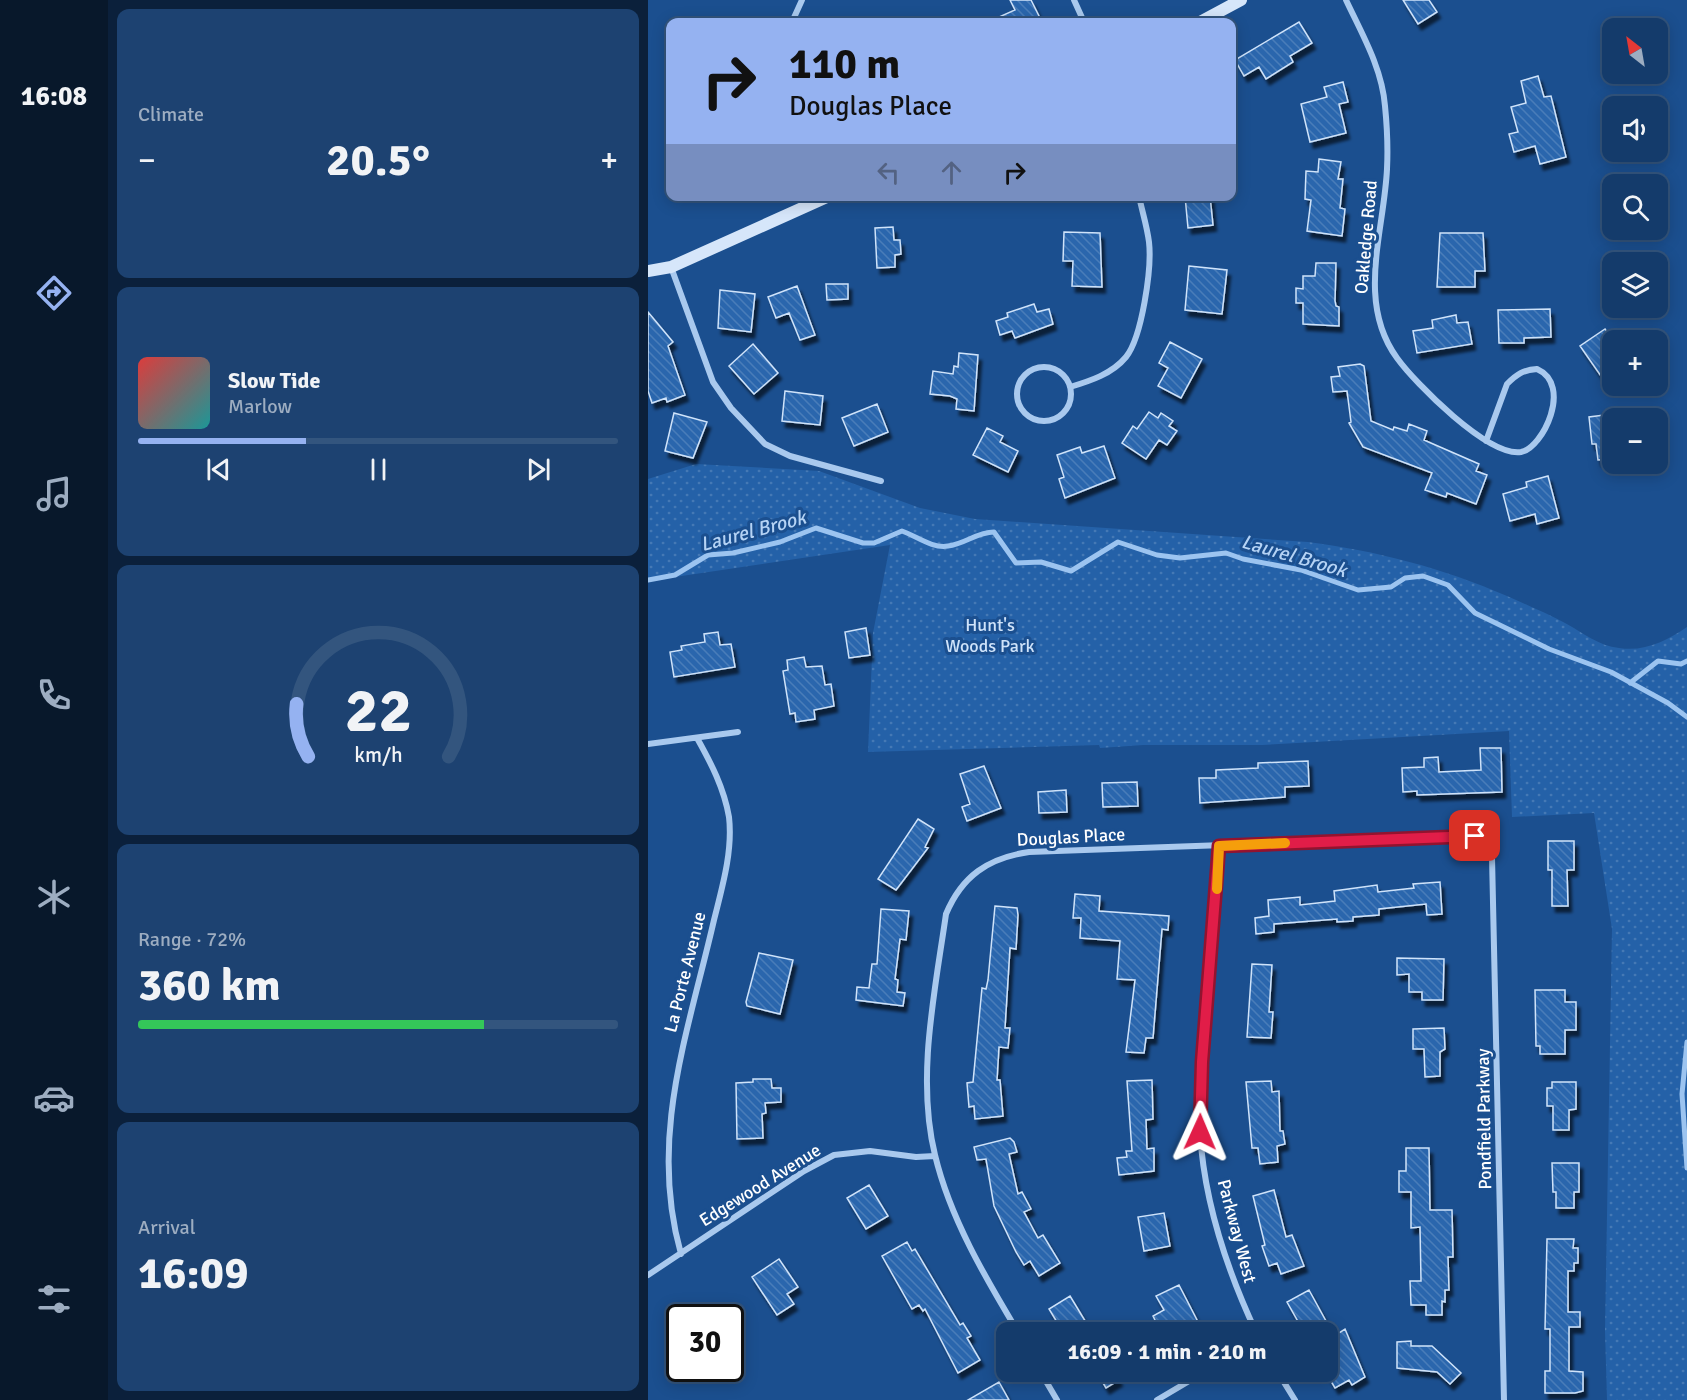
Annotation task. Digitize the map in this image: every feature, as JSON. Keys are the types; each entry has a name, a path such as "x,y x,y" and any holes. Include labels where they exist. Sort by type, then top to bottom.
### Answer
{"street":[{"path":"794,18 802,0"},
{"path":"1074,0 1082,18"},
{"path":"1207,18 1241,0"},
{"name":"Oakledge Road","path":"1346,0 1376,65 1385,104 1387,168 1373,286 1377,316 1388,344 1398,360 1439,405 1486,441 1515,452 1522,452 1535,443 1556,399 1555,391 1548,376 1537,369 1520,372 1514,376 1508,384 1486,441"},
{"path":"648,271 671,267 806,201"},
{"path":"1070,387 1110,372 1126,357 1136,339 1149,269 1149,243 1140,201"},
{"path":"671,267 713,382 735,413 765,444 790,456 881,481"},
{"path":"1037,368 1053,369 1061,373 1070,387 1071,396 1065,412 1051,421 1042,422 1026,416 1017,401 1016,393 1022,377 1037,368"},
{"path":"648,744 738,732"},
{"name":"La Porte Avenue","path":"681,1254 672,1229 667,1190 665,1130 670,1090 707,951 729,846 729,819 723,791 697,738"},
{"name":"Douglas Place","path":"1012,1322 954,1211 935,1156 929,1119 928,1065 946,914 953,897 970,875 990,862 1008,855 1029,852 1465,835 1483,840"},
{"name":"Pondfield Parkway","path":"1483,840 1492,857 1504,1400"},
{"name":"Parkway West","path":"1219,846 1201,1080 1200,1132 1210,1196 1223,1252 1238,1294 1251,1322"},
{"name":"Edgewood Avenue","path":"648,1275 804,1171 834,1155 870,1151 916,1157 935,1156"},
{"path":"1047,1382 1058,1400"},
{"path":"1156,1400 1187,1382"},
{"path":"1284,1382 1295,1400"}],"green space":[{"name":"Hunt's Woods Park","path":"696,464 819,471 920,508 975,519 1308,542 1359,550 1434,569 1483,586 1551,616 1598,642 1612,647 1629,649 1646,647 1671,637 1687,627 1687,1400 1607,1400 1605,1331 1612,929 1594,813 1512,817 1509,731 1262,745 1143,745 1100,748 1099,745 868,752 873,633 890,545 648,581 648,479"}],"building":[{"path":"1010,0 1031,0 1040,18 997,18 1015,10"},
{"path":"1403,0 1429,0 1437,12 1418,24"},
{"path":"1299,22 1312,43 1290,56 1293,62 1266,79 1259,67 1244,76 1236,59"},
{"path":"1538,76 1544,97 1551,96 1566,157 1540,164 1535,146 1514,152 1509,134 1518,132 1511,107 1526,103 1521,81"},
{"path":"1343,82 1348,102 1339,104 1346,133 1310,142 1301,104 1327,97 1324,87"},
{"path":"1319,159 1341,162 1338,179 1343,179 1340,208 1345,209 1342,236 1307,231 1311,200 1305,199 1306,171 1318,172"},
{"path":"1185,201 1211,201 1213,225 1188,228"},
{"path":"893,227 894,240 900,240 901,254 895,255 895,267 877,268 875,228"},
{"path":"1064,232 1100,233 1102,287 1072,286 1073,261 1063,261"},
{"path":"1440,233 1483,233 1485,271 1475,271 1475,287 1437,287"},
{"path":"1316,263 1336,263 1335,301 1336,306 1339,307 1339,326 1303,324 1303,303 1296,303 1296,288 1303,289 1303,276 1315,276"},
{"path":"1189,266 1227,270 1222,314 1185,310"},
{"path":"826,284 848,284 848,299 827,300"},
{"path":"797,286 815,335 800,340 789,313 776,318 768,297"},
{"path":"720,290 755,294 751,332 718,328"},
{"path":"1034,304 1037,312 1049,309 1053,324 1015,338 1012,331 1000,335 996,321 1008,317 1007,313"},
{"path":"1550,309 1551,337 1524,338 1524,343 1499,343 1498,310"},
{"path":"648,312 673,342 668,346 685,395 667,402 666,398 652,403 648,391"},
{"path":"1456,315 1457,323 1468,322 1472,344 1417,353 1413,331 1433,328 1432,320"},
{"path":"1602,331 1602,378 1580,346"},
{"path":"1170,342 1202,359 1181,398 1158,386 1168,368 1159,363"},
{"path":"753,344 778,373 754,394 729,366"},
{"path":"959,353 978,355 974,411 956,409 957,399 950,396 930,394 933,371 953,374 954,366 958,367"},
{"path":"1360,364 1364,366 1371,421 1393,430 1394,427 1407,431 1409,424 1427,431 1424,440 1479,464 1476,471 1487,475 1476,504 1447,493 1446,497 1425,490 1432,473 1363,447 1349,423 1351,422 1347,391 1333,392 1331,377 1340,376 1338,367"},
{"path":"785,391 823,396 820,425 782,421"},
{"path":"877,404 888,432 854,446 842,418"},
{"path":"1149,412 1158,418 1161,413 1173,421 1169,426 1177,431 1167,445 1159,440 1146,459 1122,443 1133,426 1137,429"},
{"path":"674,413 707,422 693,458 665,451"},
{"path":"1602,415 1602,460 1598,460 1596,444 1592,444 1589,417"},
{"path":"987,428 1003,436 1000,442 1018,451 1008,472 973,455"},
{"path":"1104,446 1115,478 1065,498 1059,479 1064,477 1057,455 1080,447 1082,453"},
{"path":"1548,476 1559,518 1537,524 1535,514 1510,521 1503,494 1527,487 1526,482"},
{"path":"866,628 870,655 849,658 845,632"},
{"path":"718,632 720,645 731,644 735,667 674,677 670,652 682,650 681,646 705,642 704,634"},
{"path":"804,657 806,667 822,666 825,685 831,684 834,706 814,710 815,719 796,722 795,713 790,714 783,671 788,670 787,660"},
{"path":"1480,748 1501,748 1502,792 1417,795 1417,791 1403,792 1402,768 1424,767 1424,758 1438,757 1439,772 1481,770"},
{"path":"1308,761 1309,786 1285,787 1285,797 1200,803 1199,778 1216,778 1216,770 1258,768 1258,763"},
{"path":"984,766 1001,808 967,821 962,807 970,804 960,774"},
{"path":"1137,782 1138,806 1103,807 1102,783"},
{"path":"1066,790 1067,812 1039,813 1038,792"},
{"path":"918,819 934,829 925,847 928,848 896,890 878,879"},
{"path":"1548,841 1574,841 1574,870 1567,870 1568,906 1552,906 1552,870 1548,870"},
{"path":"1440,882 1442,914 1427,915 1426,904 1379,909 1379,915 1353,917 1353,921 1337,922 1337,919 1274,924 1274,932 1256,934 1255,918 1269,916 1268,900 1300,897 1300,905 1335,901 1334,891 1377,885 1378,892 1414,888 1413,884"},
{"path":"1075,894 1100,896 1099,911 1169,916 1168,930 1162,929 1153,1038 1146,1038 1144,1053 1126,1052 1135,980 1117,979 1120,941 1080,938 1081,918 1073,918"},
{"path":"995,906 1017,908 1018,915 1016,949 1010,948 1005,1028 1010,1028 1008,1048 999,1047 997,1080 1000,1080 1003,1116 975,1119 974,1106 969,1107 967,1083 973,1082 982,988 986,989 988,980"},
{"path":"881,909 909,911 906,940 900,939 895,979 898,980 897,992 905,993 903,1006 856,1000 857,987 869,988 872,964 877,964"},
{"path":"759,953 793,960 780,1014 747,1006 746,1002"},
{"path":"1397,958 1444,959 1443,1000 1422,1000 1422,992 1409,992 1409,974 1397,975"},
{"path":"1252,964 1272,965 1269,1012 1273,1012 1271,1038 1247,1037"},
{"path":"1535,990 1565,990 1565,1002 1576,1002 1576,1030 1565,1030 1565,1054 1540,1054 1540,1046 1536,1046"},
{"path":"1444,1028 1445,1049 1440,1052 1440,1076 1425,1077 1424,1049 1413,1049 1413,1029"},
{"path":"753,1079 771,1079 772,1088 781,1088 781,1102 765,1103 766,1113 762,1114 763,1138 737,1139 736,1083 753,1082"},
{"path":"1152,1080 1153,1119 1146,1120 1147,1149 1154,1148 1154,1171 1119,1175 1117,1158 1127,1157 1126,1151 1132,1151 1127,1081"},
{"path":"1271,1081 1272,1092 1279,1091 1280,1131 1283,1131 1285,1144 1277,1146 1278,1162 1260,1164 1258,1148 1252,1148 1246,1082"},
{"path":"1552,1082 1576,1082 1576,1109 1569,1110 1569,1130 1553,1130 1553,1106 1547,1106 1547,1088 1552,1088"},
{"path":"1010,1138 1017,1152 1009,1154 1018,1194 1022,1192 1031,1209 1024,1212 1038,1238 1043,1235 1060,1263 1039,1276 1030,1261 1024,1265 1016,1252 994,1206 986,1159 977,1160 974,1147"},
{"path":"1406,1148 1429,1148 1430,1210 1452,1210 1453,1257 1448,1257 1449,1290 1445,1290 1442,1315 1426,1315 1426,1305 1411,1305 1410,1281 1421,1281 1420,1227 1411,1228 1411,1192 1399,1192 1399,1171 1406,1171"},
{"path":"1552,1163 1579,1163 1579,1192 1574,1192 1574,1208 1556,1208"},
{"path":"869,1185 888,1216 866,1229 847,1198"},
{"path":"1274,1190 1286,1237 1292,1235 1304,1266 1281,1274 1277,1263 1269,1266 1262,1246 1265,1245 1253,1196"},
{"path":"1164,1213 1170,1246 1144,1251 1138,1217"},
{"path":"1547,1239 1574,1239 1573,1248 1578,1248 1578,1263 1574,1263 1574,1271 1568,1271 1568,1312 1580,1312 1580,1327 1569,1327 1569,1371 1583,1372 1583,1391 1575,1393 1545,1393 1545,1371 1550,1371 1550,1329 1545,1329"},
{"path":"907,1242 912,1251 915,1249 960,1325 963,1323 971,1336 967,1338 980,1360 958,1373 925,1309 923,1311 919,1305 912,1309 882,1256"},
{"path":"779,1259 798,1287 787,1294 794,1304 777,1315 752,1277"},
{"path":"1179,1285 1197,1320 1193,1322 1156,1322 1153,1316 1164,1310 1156,1296"},
{"path":"1309,1290 1327,1322 1298,1322 1287,1302"},
{"path":"1070,1296 1086,1322 1057,1322 1049,1309"},
{"path":"1345,1329 1365,1377 1352,1385 1349,1380 1335,1388 1332,1382 1338,1382 1338,1334"},
{"path":"1411,1341 1411,1346 1432,1346 1461,1373 1450,1384 1437,1372 1397,1368 1397,1342"},
{"path":"999,1382 1009,1400 968,1400"},
{"path":"1102,1382 1116,1382 1106,1388"}],"waterway":[{"name":"Laurel Brook","path":"648,580 675,575 708,555 733,553 780,542 816,528 863,543 874,543 902,531 936,546 954,545 982,534 994,532 1016,563 1041,562 1071,571 1118,542 1157,555 1180,558 1226,553 1243,559 1301,570 1358,590 1391,587 1405,578 1423,576 1448,585 1475,613 1549,649 1611,672 1668,703 1687,717"},
{"path":"1630,683 1658,661 1681,664 1687,661"},
{"name":"Laurel Brook","path":"1687,1042 1682,1094 1687,1168"}],"slow traffic":[{"path":"1217,889 1219,846 1285,843"}],"route":[{"path":"1200,1132 1202,1062 1219,846 1475,836"}]}
